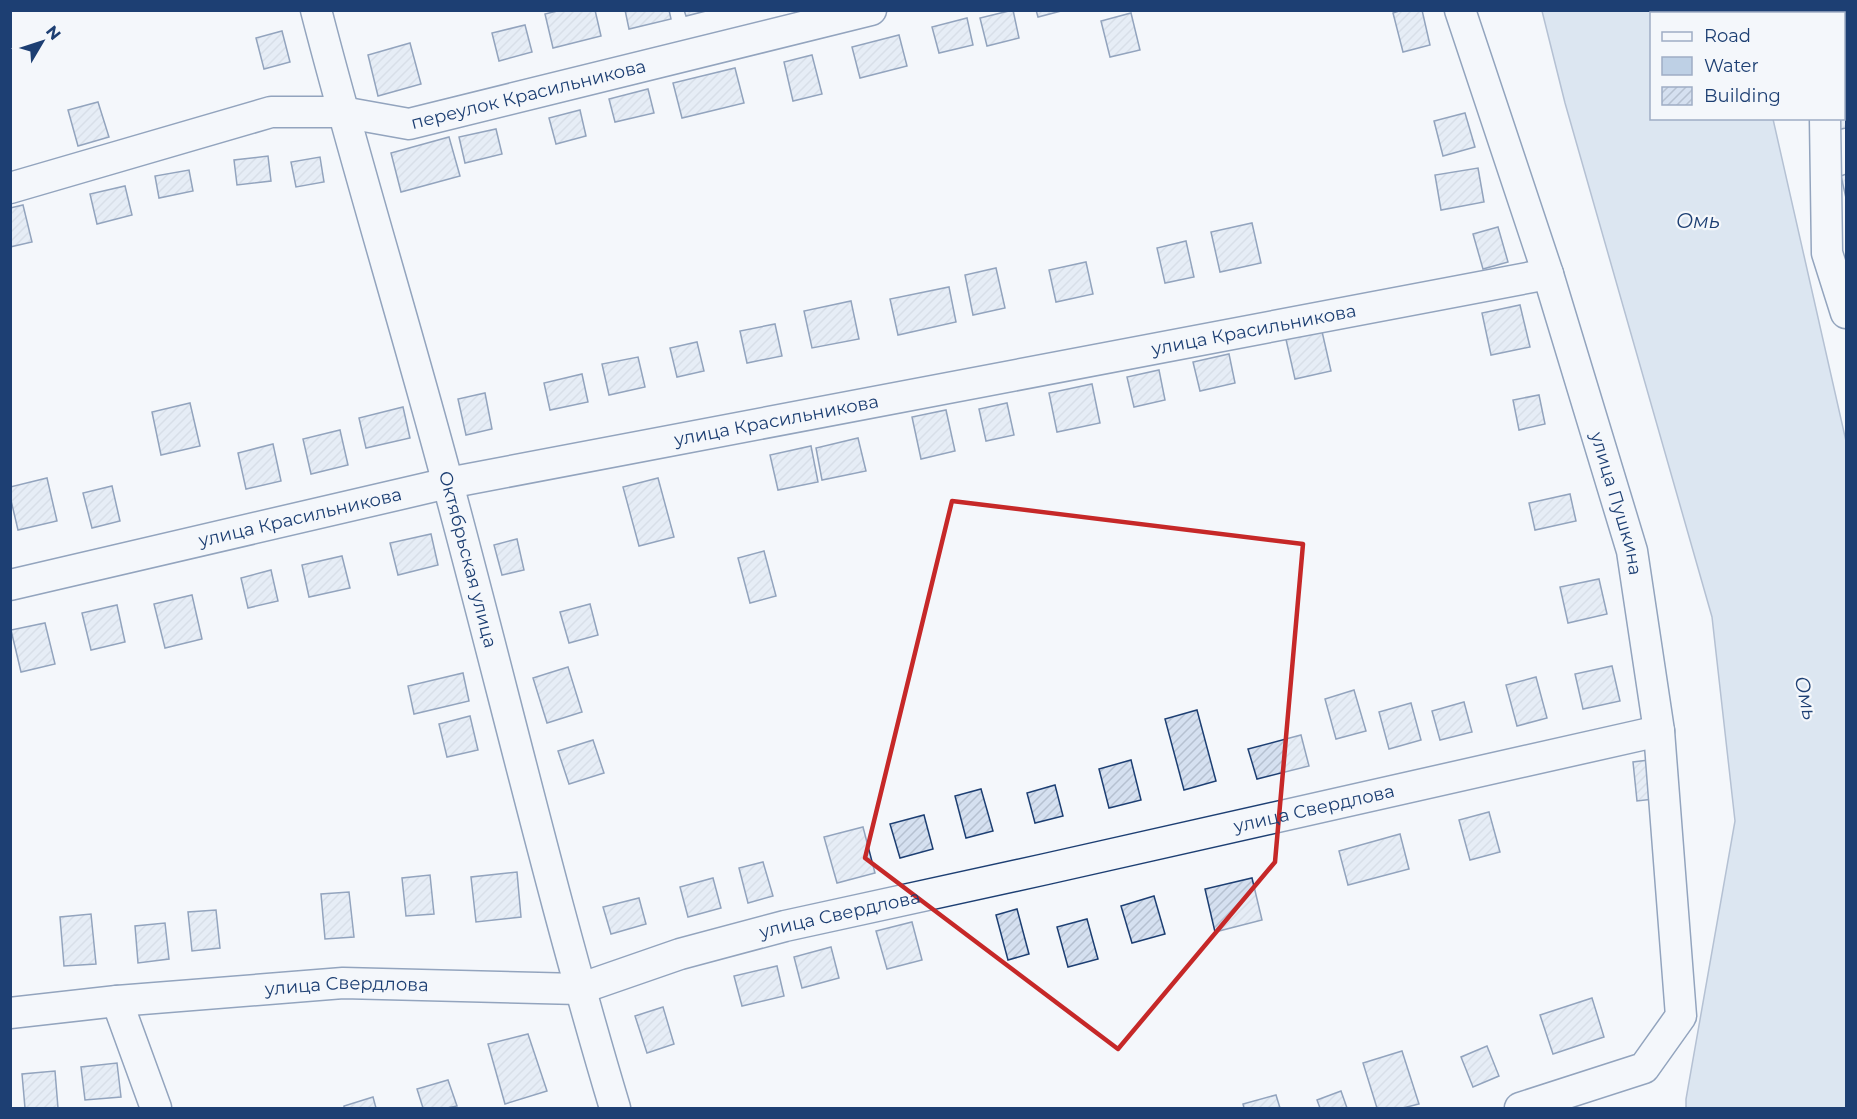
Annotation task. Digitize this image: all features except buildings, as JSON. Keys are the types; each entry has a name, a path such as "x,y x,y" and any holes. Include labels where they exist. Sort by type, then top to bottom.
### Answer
{"street":[{"name":"Октябрьская улица","path":"316,10 342,112 448,483 579,990 615,1108"},
{"name":"переулок Красильникова","path":"10,188 271,112 342,112 409,124 871,10"},
{"name":"улица Пушкина","path":"1460,10 1548,274 1632,551 1659,731 1681,1016 1644,1068 1520,1108"},
{"path":"1825,120 1827,253 1846,313"},
{"name":"улица Красильникова","path":"10,585 448,483 1548,274"},
{"name":"улица Свердлова","path":"10,1013 117,1001 343,983 579,990 680,954 786,926 1659,731"},
{"path":"117,1001 156,1108"}],"highlighted area":[{"path":"952,501 1303,544 1275,862 1118,1049 865,858"}],"water":[{"name":"Омь","path":"1542,11 1746,12 1650,12 1650,120 1773,120 1846,441 1846,1108 1686,1108 1735,821 1712,617 1565,103"}]}
